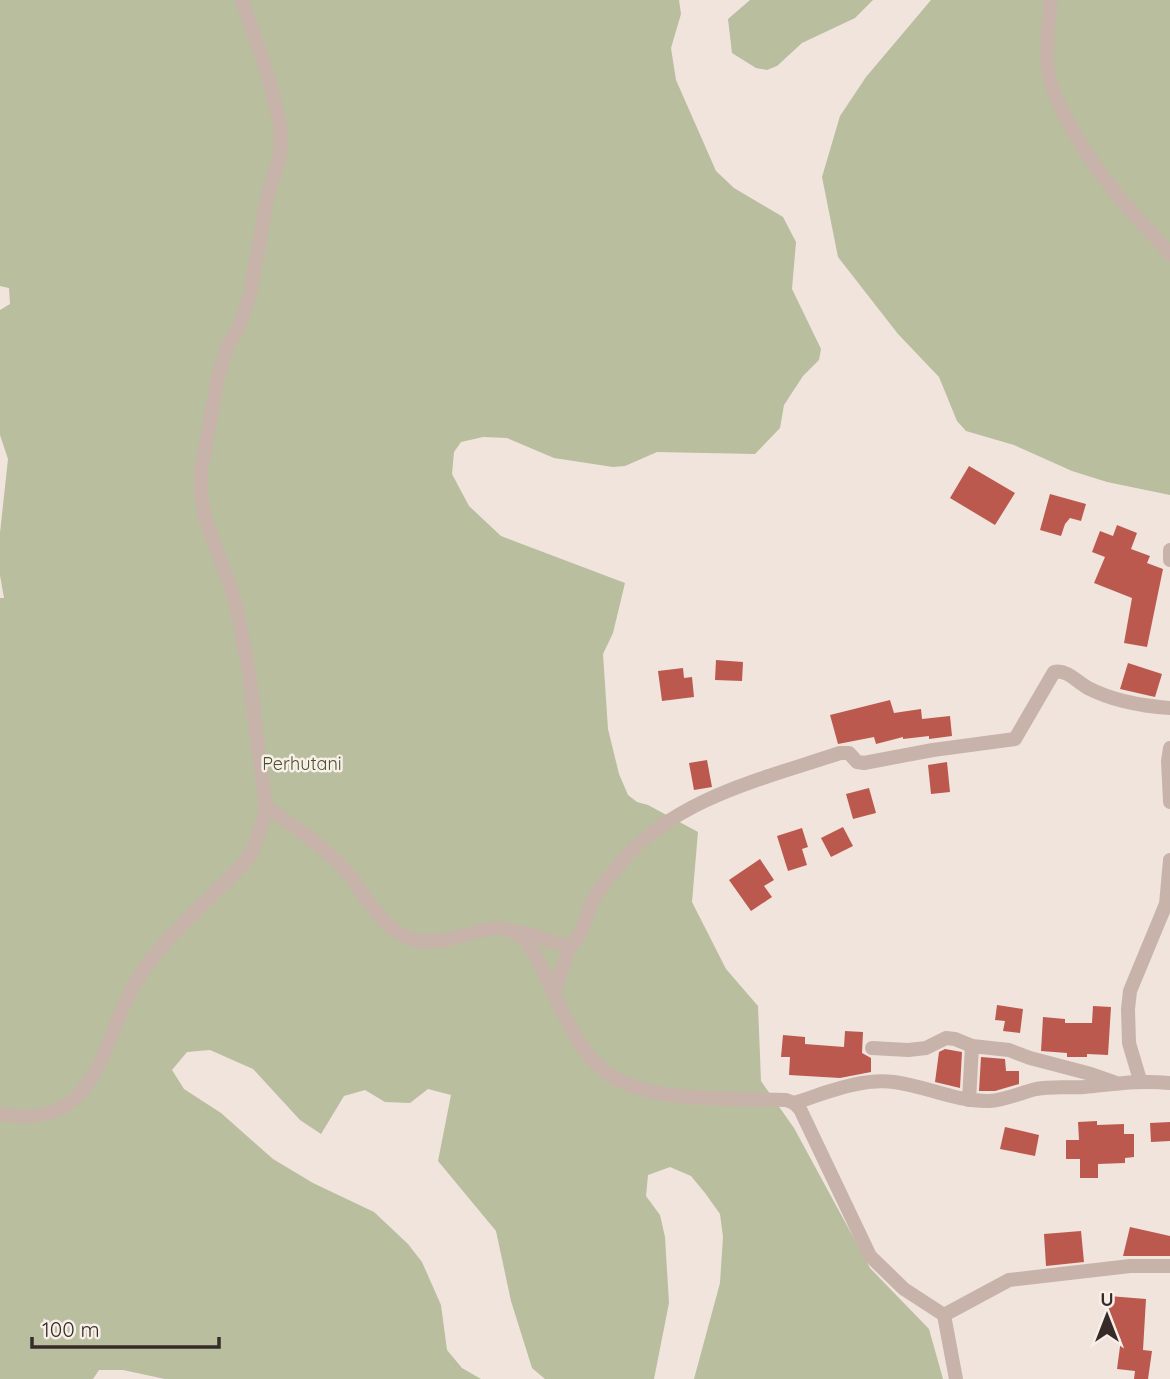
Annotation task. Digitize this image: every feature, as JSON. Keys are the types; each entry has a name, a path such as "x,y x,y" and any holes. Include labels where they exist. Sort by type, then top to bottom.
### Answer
{"street":[{"path":"0,1114 17,1117 47,1114 61,1109 90,1082 132,987 170,936 250,855 266,807 250,679 240,625 205,518 201,494 201,472 218,377 228,345 238,329 250,295 268,194 278,164 281,144 280,124 268,75 242,0"},
{"path":"1051,0 1047,56 1050,79 1059,103 1080,146 1115,194 1170,254"},
{"path":"1170,552 1170,560"},
{"path":"554,993 569,945 579,935 598,893 643,839 672,818 712,797 840,753 849,753 857,761 864,763 933,750 1009,741 1019,734 1050,677 1059,671 1116,699 1170,708"},
{"path":"1170,748 1170,802"},
{"path":"266,807 313,840 347,872 378,914 404,936 433,942 488,929 505,928 514,932 532,948 590,1056 599,1067 618,1080 637,1088 730,1100 775,1100 794,1103 857,1084 880,1081 969,1100 992,1101 1037,1089 1139,1080 1170,1083"},
{"path":"1139,1080 1129,1043 1130,991 1167,904 1170,860"},
{"path":"514,932 535,934 560,945 569,945"},
{"path":"872,1048 908,1051 926,1048 947,1038 955,1038 972,1045 1009,1050 1115,1083"},
{"path":"969,1100 972,1045"},
{"path":"794,1103 800,1109 870,1256 904,1289 944,1315 956,1379"},
{"path":"944,1315 1009,1280 1130,1266 1170,1266"}],"green space":[{"name":"Perhutani","path":"0,0 679,0 681,14 671,48 676,80 716,171 734,188 783,217 796,242 792,289 821,349 819,360 803,376 784,405 780,428 755,454 657,452 625,466 613,467 554,458 507,438 483,437 461,442 454,452 452,474 469,506 501,536 625,583 613,633 603,654 608,729 619,774 628,795 637,802 648,805 698,832 692,902 726,969 758,1006 761,1081 794,1128 870,1268 929,1329 943,1379 694,1379 720,1283 723,1237 720,1214 705,1193 691,1176 670,1167 648,1175 646,1196 660,1215 665,1237 669,1303 654,1379 545,1379 532,1368 511,1301 496,1231 438,1161 451,1095 428,1089 410,1103 385,1102 365,1090 344,1096 321,1134 300,1120 253,1069 210,1050 187,1052 172,1070 184,1089 221,1113 273,1159 313,1183 374,1212 408,1244 422,1262 441,1305 447,1350 462,1368 481,1379 165,1379 123,1370 99,1370 93,1379 0,1379 0,598 4,598 0,575 0,533 8,459 0,435 0,310 10,304 9,288 0,286"},
{"path":"750,0 873,0 855,18 802,43 777,66 767,70 756,68 732,53 728,19"},
{"path":"931,0 1170,0 1170,495 1107,482 1072,471 1014,445 966,431 957,421 939,377 898,334 838,257 822,177 840,116 866,77"}],"building":[{"path":"969,466 1015,493 995,525 950,498"},
{"path":"1050,494 1086,504 1081,521 1070,518 1061,536 1040,530"},
{"path":"1117,525 1137,533 1131,549 1150,556 1147,563 1163,569 1147,647 1124,643 1132,598 1094,583 1105,557 1092,552 1100,531 1113,536"},
{"path":"716,660 743,662 742,681 715,680"},
{"path":"1128,663 1162,674 1155,697 1120,689"},
{"path":"683,668 684,678 692,677 694,697 662,701 658,671"},
{"path":"890,700 894,713 921,709 922,719 950,716 952,736 929,739 929,736 903,737 876,744 874,737 838,744 830,715"},
{"path":"707,760 712,787 694,790 689,763"},
{"path":"947,762 950,792 931,794 928,765"},
{"path":"869,788 876,813 853,819 846,794"},
{"path":"843,827 853,846 831,857 821,838"},
{"path":"802,828 808,847 802,849 807,865 788,871 777,836"},
{"path":"760,859 774,880 764,886 772,897 751,911 729,880"},
{"path":"997,1005 1023,1009 1020,1033 1003,1031 1005,1021 995,1020"},
{"path":"1093,1006 1111,1007 1108,1055 1067,1057 1067,1053 1041,1051 1043,1017 1065,1019 1065,1023 1092,1023"},
{"path":"845,1031 863,1032 862,1053 871,1058 871,1072 840,1078 789,1075 790,1057 781,1057 783,1035 805,1037 805,1044 844,1047"},
{"path":"945,1049 962,1052 960,1088 935,1082 939,1052"},
{"path":"981,1057 1005,1059 1006,1071 1019,1071 1019,1084 995,1091 979,1091"},
{"path":"1097,1121 1097,1125 1124,1124 1124,1134 1134,1134 1134,1157 1125,1158 1125,1163 1098,1164 1098,1178 1080,1178 1080,1159 1066,1159 1066,1140 1079,1140 1078,1122"},
{"path":"1170,1122 1170,1141 1151,1142 1150,1123"},
{"path":"1005,1127 1039,1135 1035,1156 1000,1149"},
{"path":"1130,1227 1170,1236 1170,1256 1123,1256"},
{"path":"1081,1231 1084,1262 1046,1266 1044,1234"},
{"path":"1109,1296 1146,1299 1143,1350 1152,1351 1148,1379 1134,1379 1135,1371 1117,1369 1121,1339 1106,1337"}]}
